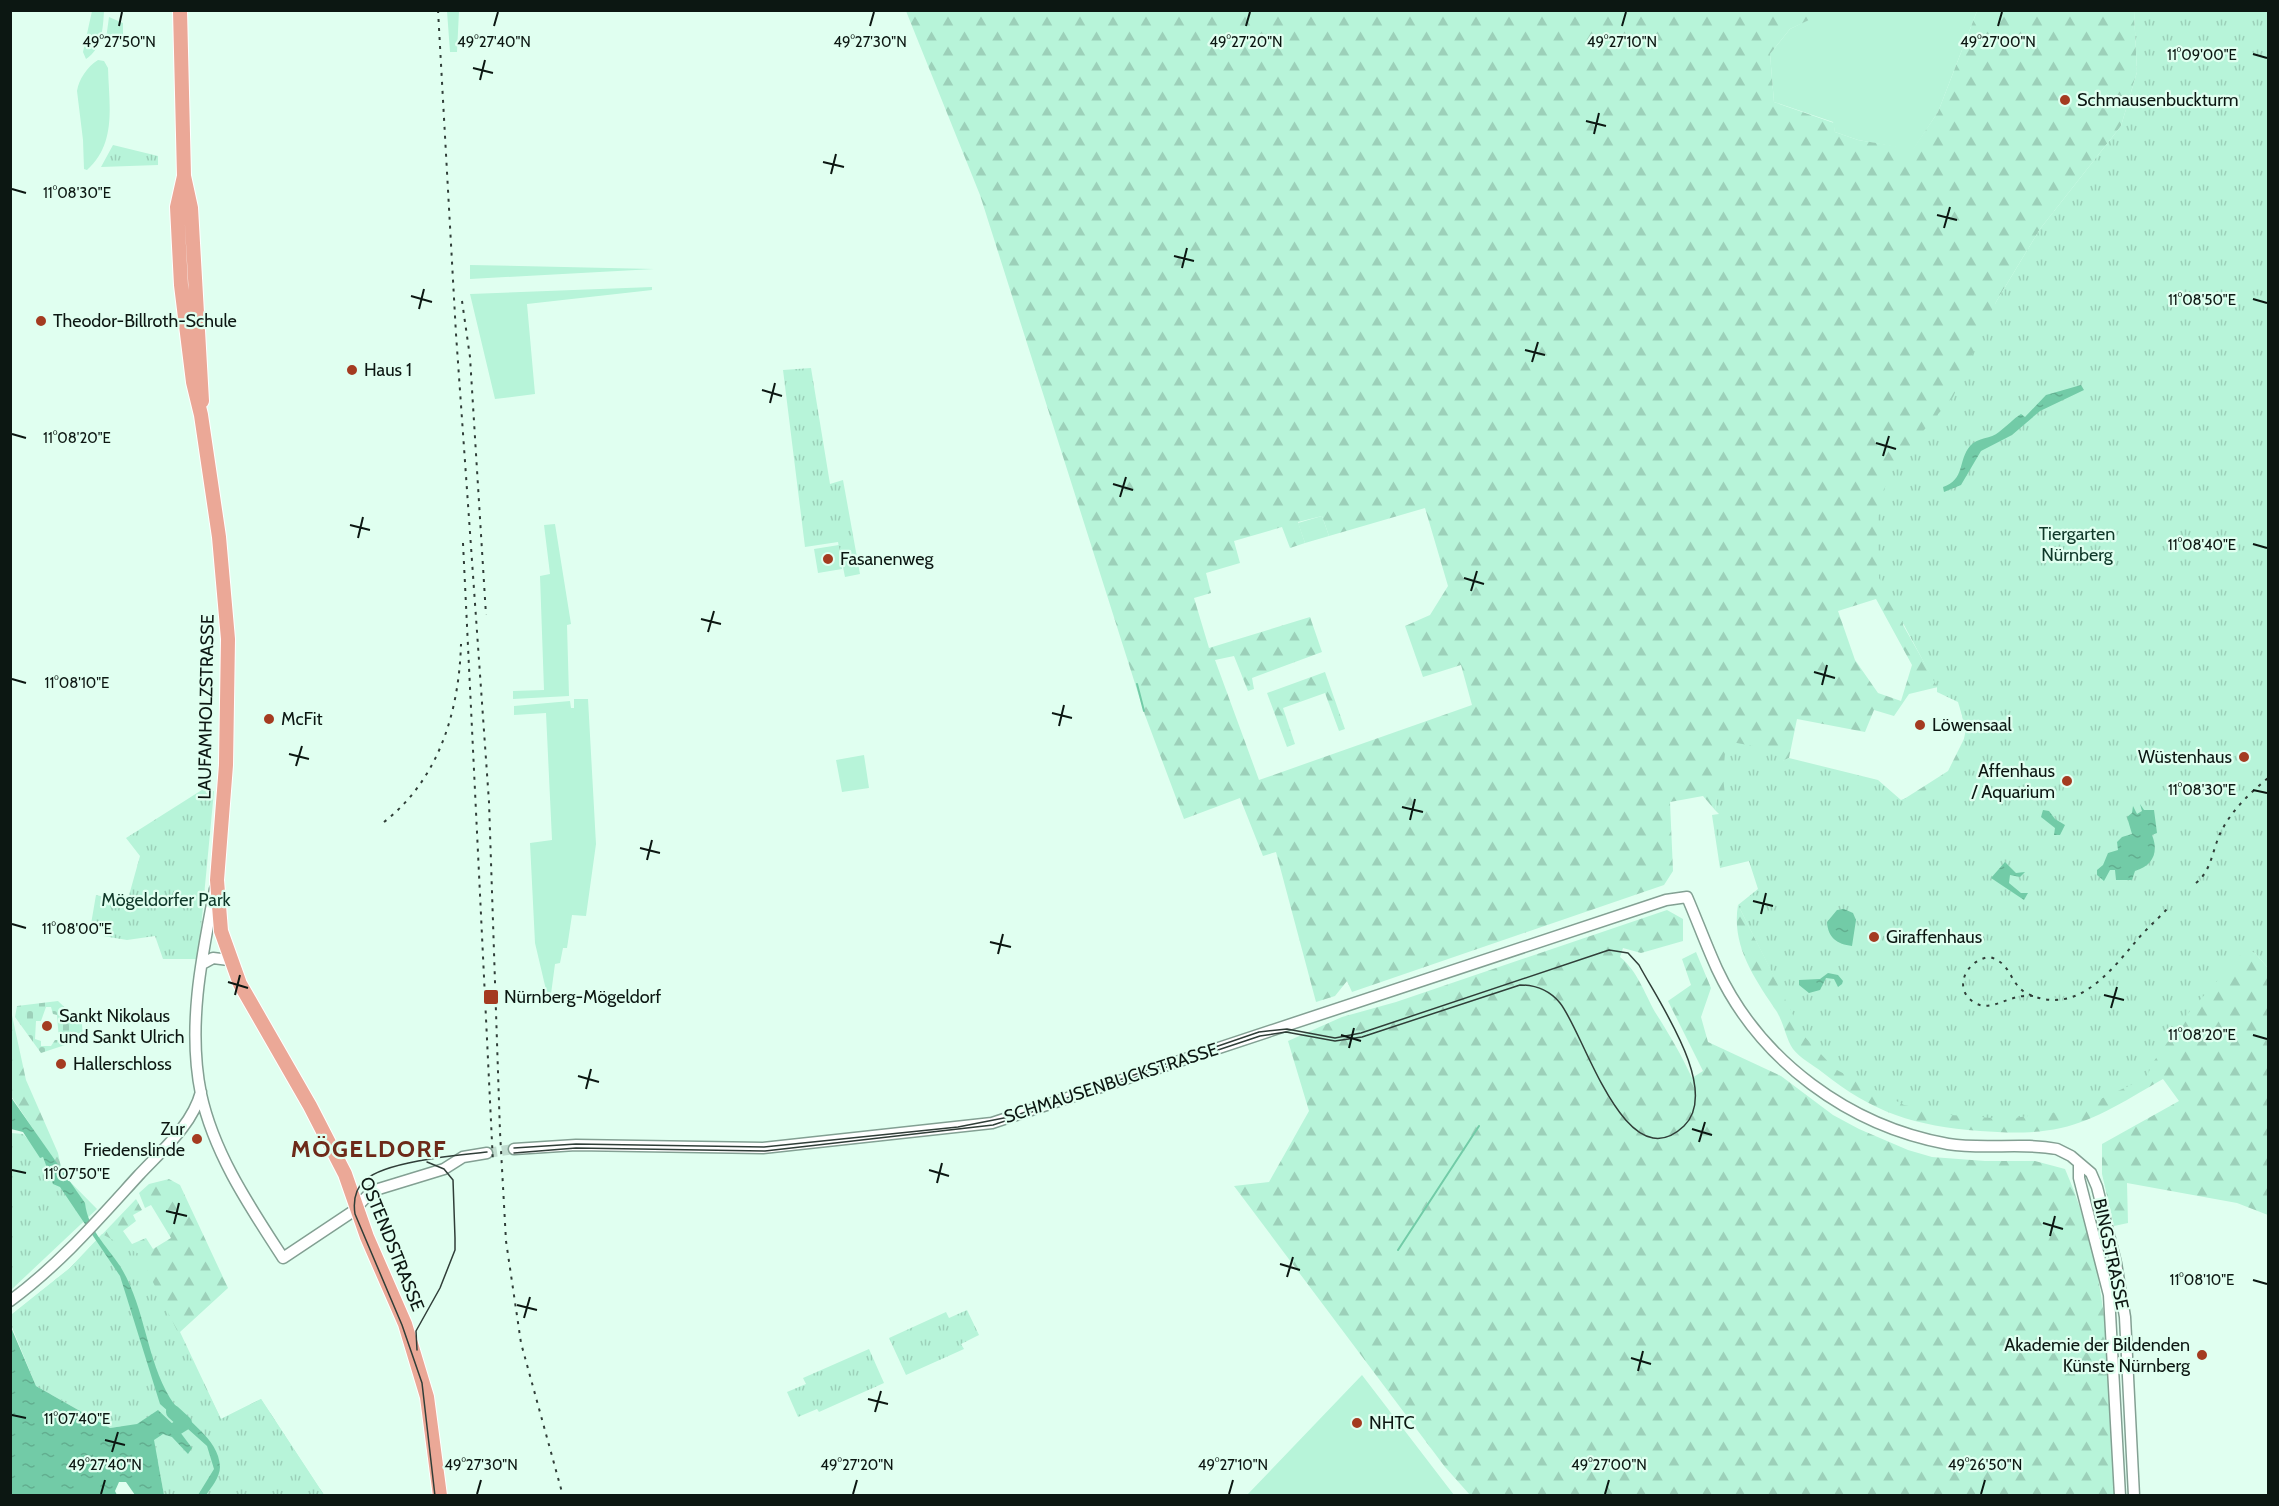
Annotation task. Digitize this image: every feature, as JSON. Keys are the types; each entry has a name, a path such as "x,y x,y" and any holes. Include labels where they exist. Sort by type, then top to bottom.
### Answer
{"main road":[{"name":"LAUFAMHOLZSTRASSE","path":"180,10 184,176 190,208 201,353 201,415 220,545 228,639 226,765 217,880"},
{"name":"OSTENDSTRASSE","path":"217,880 220,921 229,960 251,1004 323,1130 351,1187 356,1208 405,1324 419,1366 429,1410 435,1469 441,1496"},
{"name":"OSTENDSTRASSE","path":"432,1496 435,1469"}],"street":[{"name":"LAUFAMHOLZSTRASSE","path":"217,880 202,964 195,1027 201,1092 209,1123 241,1192 283,1258 356,1208"},
{"name":"SCHMAUSENBUCKSTRASSE","path":"514,1149 576,1145 763,1148 985,1124 1666,900 1687,897 1717,969 1745,1014 1781,1058 1827,1095 1873,1120 1932,1140 1973,1147 2048,1147 2075,1160"},
{"path":"202,964 213,958 229,960"},
{"path":"10,1301 47,1272 98,1222 186,1124 201,1092"},
{"path":"186,1124 200,1120 209,1123"},
{"path":"356,1208 372,1191 444,1169 464,1157 487,1153"},
{"name":"BINGSTRASSE","path":"2075,1160 2104,1271 2110,1306 2120,1496"},
{"name":"BINGSTRASSE","path":"2075,1160 2091,1173 2097,1187 2121,1283 2134,1496"}],"green space":[{"path":"92,11 104,11 103,24 101,38 95,50 86,59 83,52"},
{"path":"447,11 459,11 457,52 450,52"},
{"path":"906,11 1809,11 1809,20 1790,29 1770,54 1774,102 1834,123 1835,132 1858,140 1913,149 1938,112 1977,11 2134,11 2137,72 2121,126 2040,229 1996,302 1903,625 1938,687 1909,694 1894,716 1874,710 1865,732 1797,719 1789,758 1781,762 1901,801 1948,771 1966,735 1960,705 2028,819 1731,802 1717,798 1715,810 1703,796 1670,802 1673,871 1664,885 1352,992 1347,981 1335,996 1316,1002 1276,852 1263,856 1240,798 1184,819 1145,715 980,195","holes":["1425,508 1448,586 1430,615 1405,626 1423,677 1461,665 1472,705 1259,780 1215,660 1234,656 1248,691 1254,689 1252,678 1322,652 1310,617 1209,648 1194,598 1211,593 1206,573 1240,563 1234,541 1282,527 1290,548 1305,543 1298,522 1322,516 1329,536","1876,599 1912,665 1901,701 1878,693 1855,660 1838,611"]},
{"path":"1809,11 1977,11 1938,112 1913,150 1858,140 1835,132 1833,122 1774,102 1770,54 1790,29 1808,20"},
{"name":"Tiergarten Nürnberg","path":"2134,11 2268,11 2268,968 2255,953 2246,949 2190,1011 2154,1061 2146,1078 2079,1109 2006,1119 1951,1115 1904,1105 1835,1069 1803,1035 1738,905 1758,889 1749,861 1720,868 1712,815 1719,814 1715,810 1717,797 1725,795 1723,777 1726,741 1775,750 1782,761 1789,758 1878,780 1901,800 1945,783 1958,768 1966,729 1958,702 1937,692 1937,687 1879,578 1877,522 1889,470 1953,397 1996,302 2040,229 2121,126 2137,72"},
{"path":"109,17 123,23 123,39 106,39"},
{"path":"98,60 104,61 108,68 109,123 103,148 87,170 84,169 77,91 84,74"},
{"path":"113,145 158,156 158,165 101,167"},
{"path":"470,265 654,269 470,279"},
{"path":"652,287 652,290 527,304 535,394 495,399 470,294"},
{"path":"811,368 830,484 843,480 860,574 845,577 838,542 805,547 783,370"},
{"path":"1322,516 1329,536 1305,543 1298,523"},
{"path":"555,524 571,624 567,625 569,696 513,699 513,691 544,690 540,576 550,574 544,525"},
{"name":"Fasanenweg","path":"839,545 842,569 818,573 814,549"},
{"path":"1325,672 1345,729 1339,731 1325,693 1283,708 1295,744 1287,747 1267,693"},
{"path":"574,699 588,699 596,844 586,916 572,915 567,948 563,948 560,963 555,964 551,994 547,994 535,943 530,843 552,840 546,713 514,715 514,706 570,701 571,708 574,708"},
{"path":"864,755 869,788 842,792 836,760"},
{"name":"Mögeldorfer Park","path":"205,788 206,793 214,791 198,959 163,959 155,936 127,940 103,936 104,926 91,924 96,895 121,901 128,899 140,856 126,838"},
{"path":"1738,905 1774,976 2246,948 2255,953 2268,968 2268,1215 2237,1203 2127,1183 2128,1223 2114,1226 2102,1174 2102,1144 2179,1101 2163,1079 2087,1120 2061,1128 2031,1132 1980,1131 1935,1125 1896,1115 1859,1098 1793,1049 1779,1017 1753,974 1741,948 1737,920"},
{"path":"1667,910 1683,919 1683,941 1641,953 1623,948 1620,957 1636,976 1692,1078 1703,1071 1668,1001 1691,985 1682,959 1696,952 1711,988 1701,1017 1708,1042 1781,1076 1833,1115 1908,1150 1932,1157 1985,1161 2035,1161 2065,1169 2092,1249 2100,1290 2109,1370 2114,1495 1470,1495 1445,1467 1234,1186 1269,1182 1309,1111 1288,1041 1342,1017 1396,1002"},
{"path":"58,1001 82,1024 83,1039 41,1053 15,1017 17,1006","holes":["46,1007 51,1007 53,1014 57,1015 59,1040 55,1040 51,1046 41,1046 41,1041 35,1039 36,1021 41,1021"]},
{"path":"10,1006 26,1080 58,1153 62,1172 11,1096"},
{"path":"11,1133 23,1134 97,1209 11,1290"},
{"path":"169,1179 180,1185 228,1288 180,1332 221,1419 261,1399 324,1495 164,1495 160,1463 11,1325 11,1315 70,1268 136,1199 142,1210 133,1215 136,1221 123,1231 132,1244 146,1238 153,1249 171,1238 151,1205 145,1208 139,1193 149,1184"},
{"path":"102,1234 139,1254 221,1419 261,1399 324,1495 164,1495 154,1440 163,1434 172,1437 188,1454 158,1411 137,1424 110,1428 36,1386 11,1325 11,1315 70,1268"},
{"path":"967,1310 979,1335 961,1344 964,1349 906,1375 889,1338 946,1312 949,1318"},
{"path":"869,1349 884,1383 819,1412 817,1409 798,1417 787,1392 806,1384 803,1378"},
{"name":"NHTC","path":"1362,1375 1454,1495 1247,1495"}],"water":[{"path":"2081,385 2084,390 2040,411 2012,435 1981,451 1961,485 1944,492 1943,487 1955,480 1966,451 1973,443 1996,434 2021,414 2025,417 2046,395"},
{"path":"2140,804 2144,810 2154,810 2157,833 2152,835 2155,847 2153,858 2146,866 2135,871 2132,880 2116,880 2115,870 2110,870 2104,881 2097,875 2097,870 2103,865 2108,853 2118,850 2117,842 2122,837 2132,834 2127,817 2132,813 2133,806 2137,814 2142,811"},
{"path":"2043,810 2049,811 2055,819 2065,825 2060,835 2054,835 2055,828 2041,817"},
{"path":"2005,862 2016,873 2025,872 2020,877 2010,875 2009,883 2021,893 2028,893 2024,900 1991,878"},
{"path":"1844,909 1853,913 1856,920 1852,946 1834,939 1828,928 1827,922 1837,910"},
{"path":"1828,973 1838,975 1843,981 1842,984 1838,987 1834,979 1826,978 1820,990 1809,993 1799,985 1799,980 1820,979"},
{"path":"10,1096 85,1203 94,1229 120,1266 135,1298 156,1366 170,1398 214,1447 220,1471 206,1495 198,1495 214,1469 207,1446 160,1404 120,1276 60,1187 53,1184 43,1157 40,1158 23,1132 11,1129"},
{"path":"10,1325 36,1386 110,1428 137,1424 158,1410 177,1428 192,1448 188,1454 172,1437 163,1434 154,1440 164,1495 135,1495 126,1482 119,1482 115,1491 117,1495 11,1495"}],"waterway":[{"path":"1137,684 1144,711"},
{"path":"1398,1250 1479,1126"},
{"path":"173,1412 185,1423 177,1428"}],"tunnel":[{"path":"487,1153 514,1149"}],"tram line":[{"path":"514,1148 576,1144 764,1147 958,1127 1014,1116 1259,1032 1287,1029 1335,1038 1361,1033 1609,950 1628,953 1639,965 1682,1046 1691,1069 1695,1091 1693,1110 1684,1126 1663,1138 1643,1134 1625,1119 1609,1096 1560,1003 1552,995 1542,990 1520,985 1362,1037 1335,1041 1286,1032 1260,1036 993,1125 765,1151 576,1148 514,1153"},
{"path":"435,1496 422,1383 402,1325 355,1214 355,1200 359,1187 375,1173 423,1160 487,1152"},
{"path":"417,1350 416,1331 440,1288 455,1250 453,1180 444,1169 427,1162"}],"railway":[{"path":"438,10 456,334 489,802 506,1241 521,1343 563,1496"},
{"path":"462,301 470,357 486,615"},
{"path":"463,543 493,1163"},
{"path":"384,822 419,786 442,742 456,694 461,644"},
{"path":"2196,883 2206,871 2219,837 2231,815 2268,778"},
{"path":"2033,996 2016,997 1988,1006 1982,1005 1968,997 1963,983 1965,975 1975,963 1990,957 2003,964 2017,985 2028,994 2046,999 2062,999 2077,995 2103,977 2169,907"}],"place":[{"name":"Schmausenbuckturm","path":"2065,100"},
{"name":"Theodor-Billroth-Schule","path":"41,321"},
{"name":"Haus 1","path":"352,370"},
{"name":"Fasanenweg","path":"828,559"},
{"name":"McFit","path":"269,719"},
{"name":"Löwensaal","path":"1920,725"},
{"name":"Wüstenhaus","path":"2244,757"},
{"name":"Affenhaus / Aquarium","path":"2067,781"},
{"name":"Giraffenhaus","path":"1874,937"},
{"name":"Nürnberg-Mögeldorf","path":"491,997"},
{"name":"Sankt Nikolaus und Sankt Ulrich","path":"47,1026"},
{"name":"Hallerschloss","path":"61,1064"},
{"name":"Zur Friedenslinde","path":"197,1139"},
{"name":"Akademie der Bildenden Künste Nürnberg","path":"2202,1355"},
{"name":"NHTC","path":"1357,1423"}],"district":[{"name":"MÖGELDORF","path":"369,1148"}]}
